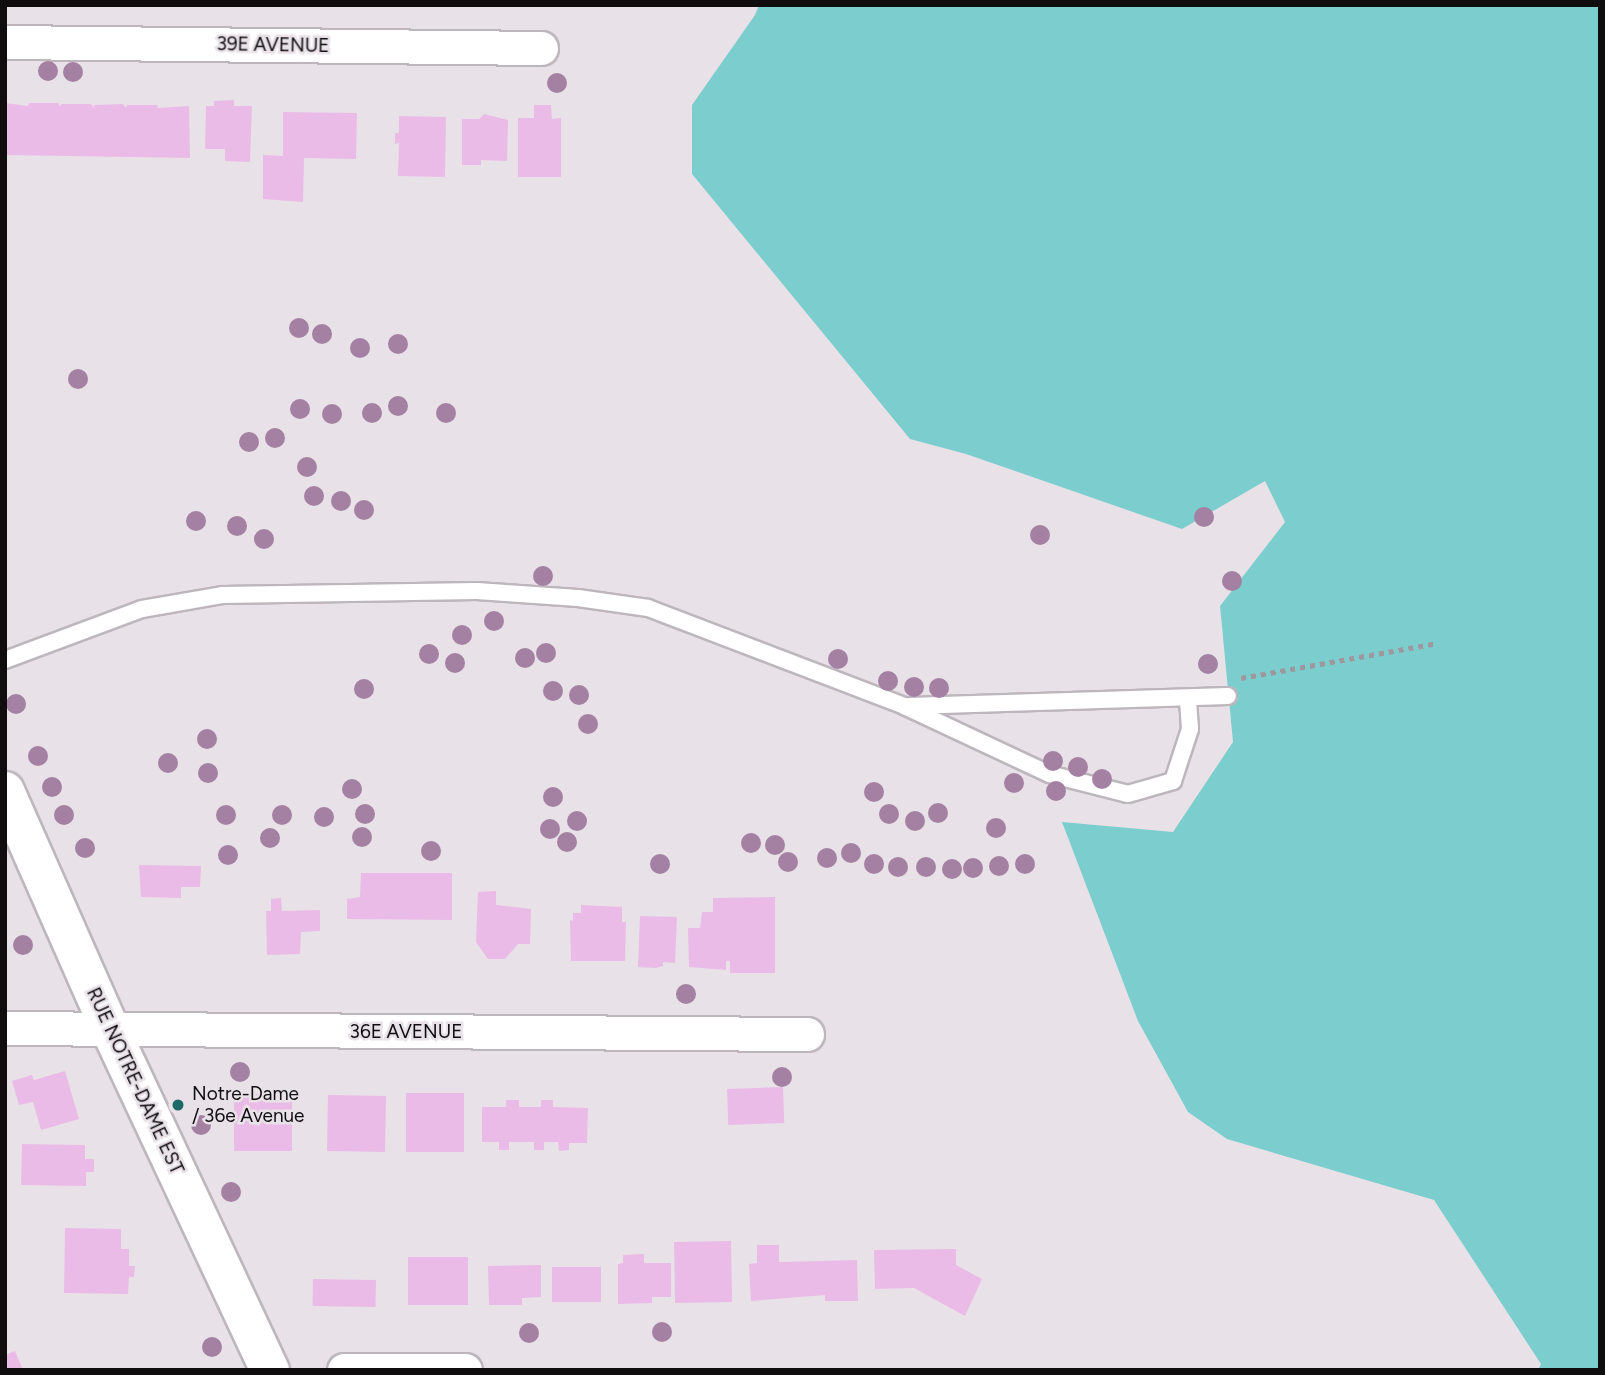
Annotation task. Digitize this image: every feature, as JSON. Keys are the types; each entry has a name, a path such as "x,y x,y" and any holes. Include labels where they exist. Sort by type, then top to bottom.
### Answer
{"main road":[{"name":"RUE NOTRE-DAME EST","path":"5,790 110,1029 270,1370"}],"street":[{"name":"39E AVENUE","path":"5,42 541,48"},
{"name":"36E AVENUE","path":"5,1028 807,1034"},
{"path":"344,1370 465,1370"}],"lane":[{"path":"5,660 142,609 222,595 477,591 578,598 648,608 904,706 1049,775 1128,794 1173,781 1190,729 1188,699"},
{"path":"904,706 1228,696"}],"path":[{"path":"1240,678 1438,643"}],"water":[{"path":"759,5 1600,5 1600,1370 1538,1370 1541,1364 1434,1200 1227,1139 1188,1112 1138,1021 1062,822 1173,832 1233,742 1220,606 1285,522 1265,481 1182,529 966,454 910,439 692,174 692,105 755,15"}],"building":[{"path":"234,100 234,106 252,106 250,162 225,161 225,149 205,149 206,106 214,106 214,101"},
{"path":"5,103 28,106 29,103 58,103 60,107 61,104 91,104 94,108 94,105 123,104 126,108 127,105 157,105 158,108 189,106 190,158 5,155"},
{"path":"534,105 551,105 552,119 561,118 561,177 518,177 518,118 534,118"},
{"path":"283,112 357,113 356,159 304,158 303,202 263,199 263,155 283,156"},
{"path":"484,114 508,120 507,161 481,160 481,165 462,165 462,119 479,119"},
{"path":"399,116 446,117 445,177 398,176 399,143 395,144 395,133 399,133"},
{"path":"139,865 201,866 200,887 181,887 181,898 141,897"},
{"path":"361,873 452,873 452,920 347,919 347,899 360,897"},
{"path":"496,891 496,905 531,909 530,944 518,944 505,959 488,959 476,942 478,892"},
{"path":"775,897 775,973 730,973 730,961 726,961 726,970 689,967 688,928 700,928 702,912 713,912 713,898"},
{"path":"281,898 282,911 320,910 320,931 301,932 300,954 267,955 266,911 271,911 271,899"},
{"path":"581,905 622,907 622,922 626,922 625,961 571,961 570,920 573,921 573,913 581,913"},
{"path":"640,916 677,917 675,963 663,962 663,966 656,968 638,967"},
{"path":"65,1071 79,1119 41,1130 33,1102 19,1105 12,1081 32,1075 34,1080"},
{"path":"783,1087 784,1123 728,1125 727,1089"},
{"path":"406,1093 464,1093 464,1152 406,1152"},
{"path":"234,1094 292,1094 292,1151 234,1151"},
{"path":"328,1095 386,1096 385,1152 327,1151"},
{"path":"506,1100 519,1100 519,1107 541,1107 541,1100 553,1100 553,1107 588,1108 587,1143 569,1143 569,1150 559,1151 558,1142 544,1142 544,1150 534,1150 534,1142 509,1142 509,1150 499,1150 499,1142 482,1142 482,1107 506,1107"},
{"path":"22,1144 85,1145 85,1159 94,1159 94,1172 86,1172 86,1186 21,1185"},
{"path":"65,1228 121,1229 121,1249 129,1249 129,1266 135,1266 134,1277 129,1277 128,1294 64,1293"},
{"path":"731,1241 732,1302 675,1303 674,1242"},
{"path":"757,1245 779,1245 779,1262 857,1260 858,1301 825,1301 825,1295 751,1301 749,1264 757,1263"},
{"path":"956,1249 956,1265 982,1279 965,1316 914,1288 875,1289 874,1250"},
{"path":"644,1254 644,1263 671,1263 671,1297 652,1297 652,1303 618,1304 618,1264 623,1263 623,1255"},
{"path":"408,1257 468,1257 468,1305 408,1305"},
{"path":"541,1265 541,1297 522,1298 522,1305 489,1305 488,1266"},
{"path":"552,1267 601,1267 601,1302 552,1302"},
{"path":"313,1279 376,1280 376,1307 313,1306"},
{"path":"15,1351 23,1370 5,1370 5,1355"}],"place":[{"name":"Notre-Dame / 36e Avenue","path":"178,1105"}]}
